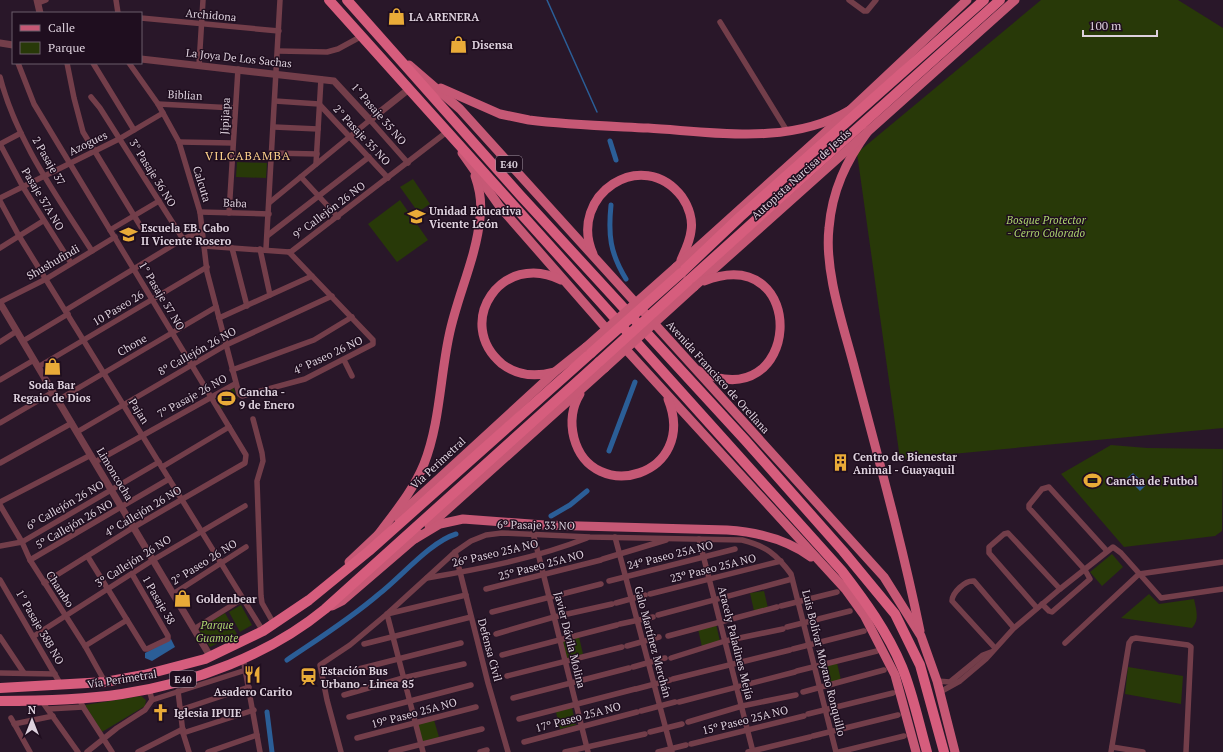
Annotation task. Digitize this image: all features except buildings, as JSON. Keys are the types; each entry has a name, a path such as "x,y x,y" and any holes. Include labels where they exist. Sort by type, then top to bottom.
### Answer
{"highway":[{"path":"329,0 846,576 867,604 884,631 902,668 927,752"},
{"name":"Autopista Narcisa de Jesús","path":"589,350 679,268 740,217 984,0"},
{"name":"Autopista Narcisa de Jesús","path":"602,365 694,284 1000,0"},
{"name":"Avenida Francisco de Orellana","path":"351,1 520,195 750,446 843,551 895,614 920,665 944,752"},
{"name":"Vía Perimetral","path":"0,688 105,682 144,675 210,656 263,631 309,600 369,551 589,350"},
{"name":"Vía Perimetral","path":"0,701 41,700 81,703 149,689 203,674 244,658 287,636 325,609 602,365"}],"main road":[{"name":"Autopista Narcisa de Jesús","path":"679,268 967,0"},
{"name":"Autopista Narcisa de Jesús","path":"694,284 1015,0"},
{"name":"Avenida Francisco de Orellana","path":"401,59 460,109 692,367 884,577 922,636 937,681 955,752"},
{"path":"432,84 486,108 529,120 736,133 786,131 823,124 850,110"},
{"path":"448,131 470,166 500,207 564,282 846,590 864,615 884,650 895,675 916,752"},
{"path":"868,131 848,161 835,191 829,228 828,254 845,330 922,636"},
{"path":"378,535 412,488 424,464 431,444 449,336 478,232 481,211 480,196 470,166"},
{"path":"596,259 590,245 588,227 588,216 596,199 605,190 619,180 631,176 644,176 671,186 681,195 692,219 691,232 679,268"},
{"path":"556,371 532,375 519,373 506,367 495,357 488,346 482,320 485,307 491,294 501,283 512,277 527,273 542,273 564,282"},
{"path":"692,367 708,375 721,378 735,378 750,375 763,366 772,356 778,344 781,330 780,313 774,301 767,290 756,282 744,276 729,275 714,277 694,284"},
{"name":"Vía Perimetral","path":"309,600 316,590 346,565 556,371 589,350"},
{"name":"Vía Perimetral","path":"325,609 342,601 415,539 584,387 602,365"},
{"path":"584,387 573,410 572,429 575,442 581,454 591,464 603,472 617,475 632,475 646,471 658,462 668,449 674,424 673,412 666,394"},
{"path":"415,539 440,524 463,519 544,525 744,531 760,534 785,542 825,568"}],"street":[{"path":"40,12 38,2 46,0"},
{"path":"116,0 118,12"},
{"path":"199,65 203,0"},
{"path":"270,295 263,249 267,236 280,0"},
{"path":"849,0 864,11 867,11 876,0"},
{"name":"Archidona","path":"142,18 279,31"},
{"path":"720,22 786,131"},
{"path":"278,50 327,52 338,49 362,36"},
{"path":"0,43 12,47"},
{"name":"La Joya De Los Sachas","path":"142,59 321,78 334,81"},
{"name":"1° Pasaje 37 NO","path":"18,64 34,104 246,454"},
{"path":"67,64 83,132 141,227"},
{"path":"94,64 134,130"},
{"name":"Calcuta","path":"130,64 158,104 179,142 200,212 207,267 235,384 239,394"},
{"name":"Jipijapa","path":"229,213 238,69"},
{"name":"2 Pasaje 37","path":"0,77 7,103 22,133 45,176 92,251"},
{"path":"316,164 321,78"},
{"name":"1° Pasaje 35 NO","path":"334,81 408,163"},
{"path":"269,202 409,89"},
{"name":"3° Pasaje 36 NO","path":"91,97 120,138 183,239"},
{"name":"2° Pasaje 35 NO","path":"275,101 319,104 388,178"},
{"name":"Biblian","path":"158,104 235,108"},
{"name":"Azogues","path":"0,199 120,138 163,113"},
{"path":"274,128 318,129"},
{"name":"9° Callejón 26 NO","path":"204,246 289,252 338,217 448,131"},
{"path":"0,144 22,133"},
{"path":"179,142 233,143"},
{"name":"Pasaje 37A NO","path":"0,144 23,187 71,264"},
{"path":"272,153 317,154"},
{"path":"267,236 369,157"},
{"path":"301,177 338,217"},
{"name":"Pajan","path":"0,199 19,236 263,631"},
{"path":"110,230 159,201"},
{"name":"Baba","path":"200,212 268,214"},
{"path":"0,248 44,221"},
{"path":"23,341 134,268 183,239 202,231"},
{"name":"Shushufindi","path":"0,302 46,279 114,237"},
{"path":"232,248 246,306"},
{"name":"4° Paseo 26 NO","path":"239,394 247,396 305,379 373,344 373,340 352,317 289,252"},
{"name":"10 Paseo 26","path":"38,367 207,267"},
{"path":"219,318 312,276"},
{"name":"8º Callejón 26 NO","path":"77,432 226,345 332,296"},
{"name":"Limoncocha","path":"0,302 210,656"},
{"name":"Chone","path":"58,400 216,307"},
{"path":"232,370 314,340 352,317"},
{"path":"0,342 17,331"},
{"path":"0,380 34,360"},
{"path":"344,360 352,376"},
{"name":"7º Pasaje 26 NO","path":"0,504 142,435 235,384"},
{"path":"0,423 53,392"},
{"path":"252,419 262,453 262,461 257,481 260,596 262,603 274,624"},
{"path":"0,463 72,423"},
{"name":"6º Callejón 26 NO","path":"0,546 22,542 112,490 229,426"},
{"name":"4º Callejón 26 NO","path":"44,583 134,527 245,463 246,454"},
{"name":"5º Callejón 26 NO","path":"30,560 122,508 169,479"},
{"path":"1060,589 1008,533 1004,534 989,547 989,553 1040,606 1052,612 1089,581 1090,576 1029,508 1029,505 1042,489 1049,488 1107,551"},
{"name":"Chambo","path":"0,504 22,542 30,560 66,615 105,682"},
{"name":"3º Callejón 26 NO","path":"34,636 153,560 245,506"},
{"name":"6º Pasaje 33 NO","path":"341,752 327,700 320,665 350,644 387,614 455,552 471,541 486,535 502,532 590,537 742,540 757,544 770,551 781,561 791,574 792,579"},
{"name":"Javier Dávila Molina","path":"532,534 587,749"},
{"name":"26º Paseo 25A NO","path":"427,578 538,554 590,537"},
{"name":"Galo Martínez Merchán","path":"615,537 665,729 672,750"},
{"name":"25º Paseo 25A NO","path":"486,589 543,576 672,538"},
{"name":"Aracely Paladines Mejía","path":"699,539 702,558 709,579 748,729 751,752"},
{"name":"2° Paseo 26 NO","path":"173,594 246,547"},
{"path":"940,692 986,659 1014,628 1107,551 1113,548 1117,548 1158,597 1164,599 1223,589"},
{"name":"24º Paseo 25A NO","path":"609,581 735,549"},
{"name":"Defensa Civil","path":"455,552 508,752"},
{"path":"85,646 127,620 88,557"},
{"name":"23º Paseo 25A NO","path":"496,634 554,617 781,561"},
{"path":"1065,643 1139,574 1223,562"},
{"name":"1 Pasaje 38","path":"127,620 145,649 168,639 168,636 132,574"},
{"path":"502,655 792,579"},
{"name":"Luis Bolívar Moyano Ronquillo","path":"792,579 838,752"},
{"name":"1° Pasaje 38B NO","path":"0,580 34,636 61,685"},
{"path":"993,650 952,601 953,594 967,582 974,581 1014,628"},
{"path":"492,612 601,584"},
{"path":"668,636 720,621 837,592"},
{"path":"423,752 387,614 466,595"},
{"path":"194,629 242,599"},
{"path":"513,698 570,682 631,668 725,641 785,628 803,622 850,611"},
{"path":"364,644 471,617"},
{"path":"519,719 654,683 672,680 731,664 864,632"},
{"path":"0,637 24,672"},
{"path":"507,676 659,637"},
{"path":"1143,752 1111,750 1129,643 1132,639 1136,638 1188,645 1191,647 1186,752"},
{"path":"339,674 399,660 461,643"},
{"name":"17º Paseo 25A NO","path":"524,742 877,651"},
{"path":"244,658 260,752"},
{"path":"344,695 404,678 464,664"},
{"path":"86,752 103,738 145,710 152,700 246,670"},
{"path":"803,692 884,670"},
{"path":"0,672 55,674"},
{"path":"937,681 951,684"},
{"path":"349,717 471,686"},
{"path":"180,710 249,687"},
{"path":"149,689 152,700"},
{"path":"178,691 183,731 189,752"},
{"name":"15º Paseo 25A NO","path":"658,752 672,750 689,744 892,693"},
{"path":"565,752 587,749 665,729 742,706 796,695"},
{"path":"41,700 78,752"},
{"path":"48,709 81,703 112,752"},
{"name":"19º Paseo 25A NO","path":"357,738 476,707"},
{"path":"138,752 183,731 254,710"},
{"path":"751,752 898,715"},
{"path":"14,724 53,716"},
{"path":"11,718 28,751"},
{"path":"391,752 482,729"},
{"path":"208,752 257,735"},
{"path":"838,752 904,736"},
{"path":"480,752 487,750"}],"green space":[{"name":"Bosque Protector - Cerro Colorado","path":"1041,0 1178,0 1223,28 1223,428 900,459 857,153"},
{"path":"237,162 267,163 266,178 236,177"},
{"path":"413,179 430,204 418,212 400,187"},
{"path":"400,200 428,240 397,262 368,224"},
{"name":"Cancha - 9 de Enero","path":"233,387 238,398 220,409 214,398"},
{"path":"1111,445 1147,448 1223,449 1222,531 1215,536 1124,547 1061,474"},
{"path":"1112,554 1123,567 1102,586 1090,572"},
{"path":"764,591 768,608 754,611 750,593"},
{"path":"1149,594 1159,604 1194,599 1197,618 1192,628 1121,618"},
{"path":"241,605 252,625 240,632 229,612"},
{"name":"Parque Guamote","path":"225,613 237,634 210,647 198,629"},
{"path":"716,624 720,641 702,647 698,629"},
{"path":"579,637 583,654 565,659 561,642"},
{"path":"837,663 841,680 825,684 820,668"},
{"path":"1128,667 1183,676 1181,704 1125,694"},
{"path":"141,696 146,700 145,706 102,732 85,705"},
{"path":"572,708 576,725 560,729 556,712"},
{"path":"434,720 439,737 421,742 416,724"}],"water":[{"path":"1133,473 1146,485 1140,491 1127,478"},
{"path":"171,639 175,647 152,661 145,658 145,653"}],"waterway":[{"path":"547,0 597,112"},
{"path":"610,141 616,160"},
{"path":"611,205 611,244 616,261 626,279"},
{"path":"609,451 635,382"},
{"path":"551,516 570,505 587,491"},
{"path":"287,660 357,612 388,587 436,544 456,534"},
{"path":"267,712 272,752"}],"place":[{"name":"LA ARENERA","path":"396,17"},
{"name":"Disensa","path":"459,45"},
{"name":"Unidad Educativa Vicente León","path":"416,217"},
{"name":"Escuela EB. Cabo II Vicente Rosero","path":"128,234"},
{"name":"Soda Bar Regaio de Dios","path":"52,367"},
{"name":"Cancha - 9 de Enero","path":"226,398"},
{"name":"Centro de Bienestar Animal - Guayaquil","path":"840,463"},
{"name":"Cancha de Futbol","path":"1093,481"},
{"name":"Goldenbear","path":"183,599"},
{"name":"Asadero Carito","path":"253,674"},
{"name":"Estación Bus Urbano - Linea 85","path":"308,677"},
{"name":"Iglesia IPUIE","path":"161,713"}],"district":[{"name":"VILCABAMBA","path":"248,156"}]}
